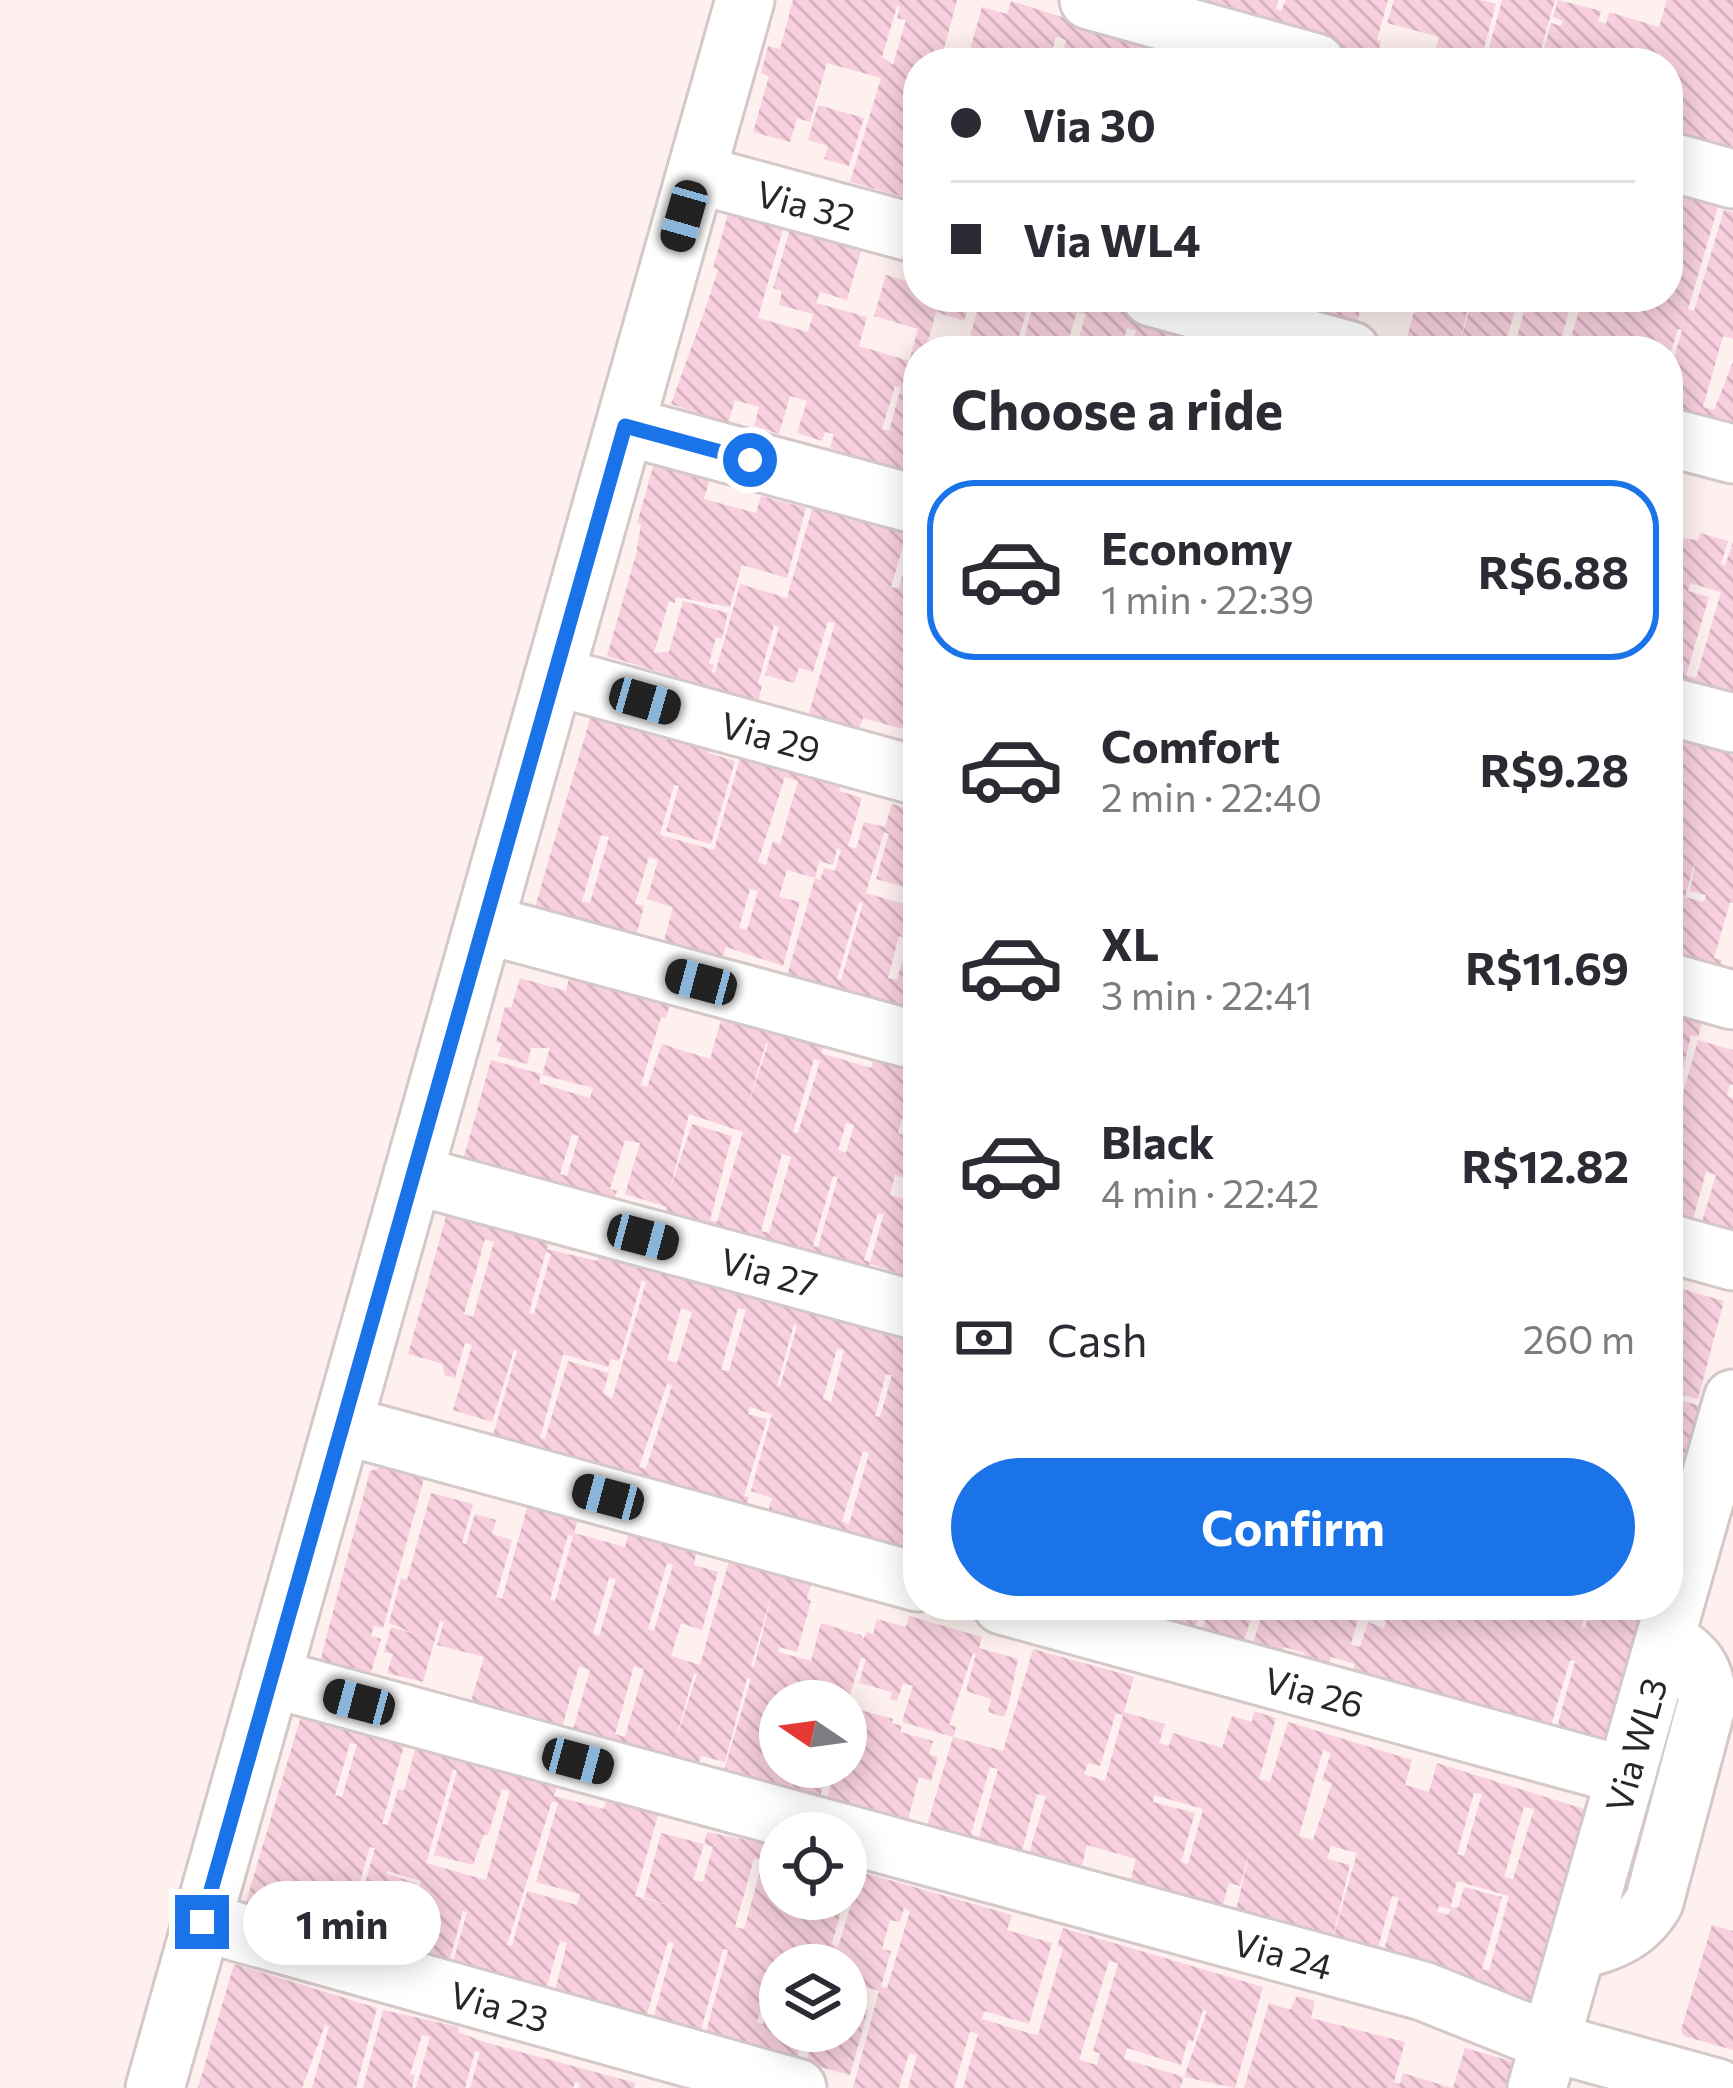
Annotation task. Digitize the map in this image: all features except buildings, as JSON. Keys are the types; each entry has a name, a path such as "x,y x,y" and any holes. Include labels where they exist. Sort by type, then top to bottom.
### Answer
{"street":[{"path":"155,2088 745,0"},
{"path":"1090,0 1262,48"},
{"path":"1683,165 1733,179"},
{"name":"Via 32","path":"696,175 903,230"},
{"path":"1206,312 1295,336"},
{"path":"625,426 903,501"},
{"path":"1683,440 1733,454"},
{"name":"Via 29","path":"554,676 903,772"},
{"path":"1683,710 1733,723"},
{"path":"484,924 903,1037"},
{"path":"1683,986 1733,1000"},
{"name":"Via 27","path":"413,1175 903,1307"},
{"path":"1683,1247 1733,1261"},
{"name":"Via WL3","path":"1683,1578 1733,1399"},
{"path":"343,1425 903,1578"},
{"name":"Via 26","path":"1057,1620 1626,1776"},
{"name":"Via WL3","path":"1543,2065 1670,1620"},
{"path":"1576,1952 1619,1939 1643,1921 1654,1902 1707,1703 1706,1680 1698,1659 1665,1638"},
{"name":"Via 24","path":"271,1678 763,1812"},
{"name":"Via 24","path":"867,1840 1423,1991 1543,2065 1717,2088"},
{"name":"Via 23","path":"202,1922 796,2088"}],"route":[{"path":"202,1922 625,426 750,460"}]}
